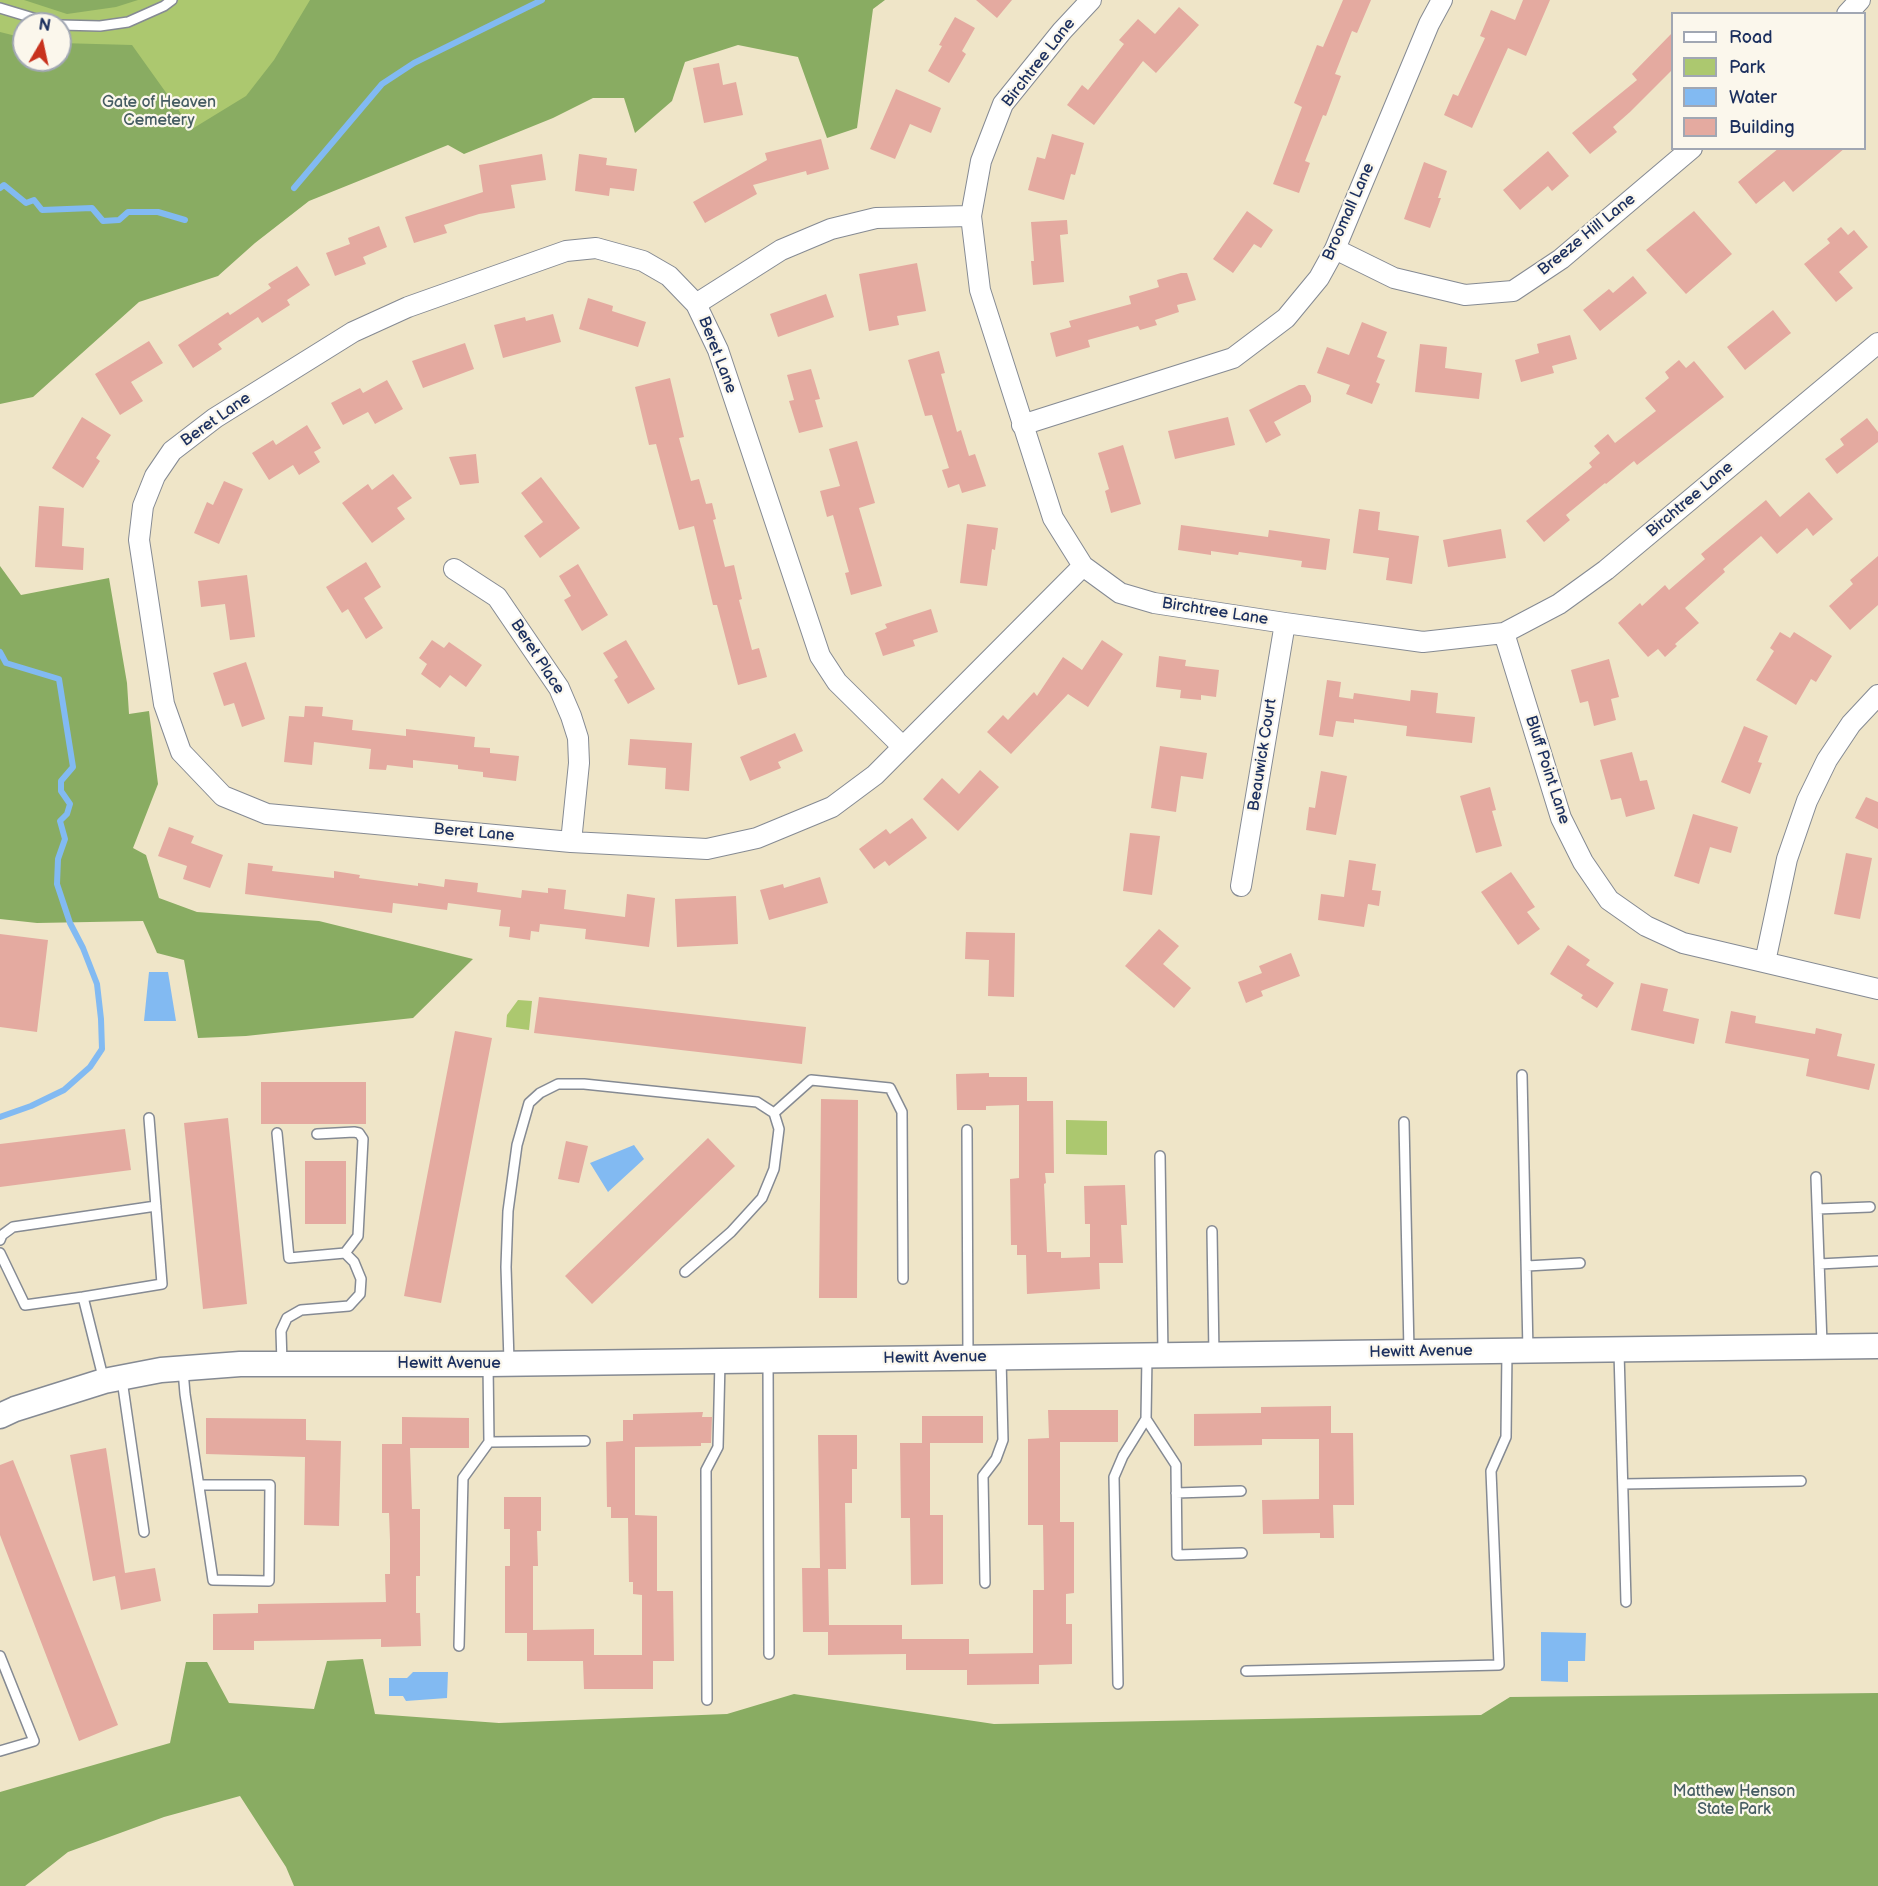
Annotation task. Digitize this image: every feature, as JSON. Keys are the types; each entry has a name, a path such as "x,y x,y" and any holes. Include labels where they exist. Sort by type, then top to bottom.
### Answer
{"street":[{"name":"Birchtree Lane","path":"1091,0 1062,31 1003,104 981,161 970,216 980,290 1053,518 1083,566 1120,592 1154,603 1423,642 1504,633 1559,604 1606,570 1878,343"},
{"name":"Broomall Lane","path":"1022,425 1233,358 1286,318 1319,278 1335,249 1429,24 1442,0"},
{"path":"1849,12 1860,0"},
{"name":"Breeze Hill Lane","path":"1335,249 1394,278 1465,295 1513,291 1561,259 1690,150"},
{"path":"696,304 781,250 831,229 876,218 970,216"},
{"name":"Beret Lane","path":"902,747 837,682 820,656 718,350 696,304 669,276 643,261 596,248 566,251 408,307 353,332 215,418 172,451 155,476 142,507 139,540 164,704 181,752 223,796 267,814 571,842 706,849 757,838 832,807 875,775 1083,566"},
{"name":"Beret Place","path":"454,569 497,597 559,688 567,706 578,738 579,763 571,842"},
{"name":"Beauwick Court","path":"1241,886 1285,623"},
{"name":"Bluff Point Lane","path":"1504,633 1561,818 1582,862 1609,900 1646,926 1683,943 1878,989"},
{"path":"1765,962 1786,859 1807,801 1827,760 1851,724 1878,694"},
{"name":"Hewitt Avenue","path":"0,1416 15,1409 113,1379 182,1368 240,1364 499,1364 1878,1346"}],"lane":[{"path":"72,25 100,26 128,22 172,0"},
{"path":"1246,1671 1499,1665 1491,1471 1506,1437 1527,1266 1522,1075"},
{"path":"774,1113 811,1080 890,1088 902,1112 903,1280"},
{"path":"459,1647 463,1478 489,1442 499,1364 508,1211 517,1145 529,1103 540,1093 558,1084 584,1084 757,1102 774,1113 779,1129 774,1169 762,1198 731,1232 685,1272"},
{"path":"0,1253 25,1305 162,1284 149,1118"},
{"path":"1404,1122 1408,1352"},
{"path":"967,1130 968,1358"},
{"path":"276,1133 290,1258 345,1252 358,1236 363,1139 359,1133 354,1132 317,1134"},
{"path":"1118,1684 1114,1477 1123,1456 1146,1419 1155,1355 1160,1156"},
{"path":"1816,1177 1822,1347"},
{"path":"0,1240 2,1235 13,1227 156,1206"},
{"path":"1818,1209 1870,1207"},
{"path":"1212,1231 1215,1355"},
{"path":"282,1363 282,1330 287,1318 301,1310 349,1306 360,1294 361,1279 354,1262 345,1252"},
{"path":"1819,1264 1878,1262"},
{"path":"1527,1266 1580,1263"},
{"path":"83,1297 113,1379 144,1532"},
{"path":"1619,1349 1626,1602"},
{"path":"985,1583 983,1476 996,1459 1003,1440 1001,1357"},
{"path":"768,1360 770,1654"},
{"path":"707,1700 706,1470 718,1447 720,1361"},
{"path":"182,1368 199,1485 213,1580 269,1581 270,1485 199,1485"},
{"path":"1146,1419 1176,1465 1177,1555 1242,1553"},
{"path":"489,1442 585,1441"},
{"path":"1623,1484 1801,1481"},
{"path":"1176,1493 1241,1491"},
{"path":"0,1656 34,1741 0,1751"}],"green space":[{"name":"Gate of Heaven Cemetery","path":"0,0 619,0 0,382"},
{"path":"24,0 138,0 116,7 72,13"},
{"path":"310,0 885,0 873,9 857,128 827,138 798,57 738,45 685,62 672,101 635,133 624,98 593,98 553,118 464,154 448,145 309,201 255,243 218,276 139,302 33,397 0,404 0,32 12,35 12,72 72,72 72,43 132,45 192,129 246,96 274,60"},
{"path":"0,566 21,595 109,578 127,683 129,714 149,711 158,784 133,848 146,855 159,898 197,912 319,921 473,959 413,1018 246,1036 198,1038 184,960 157,953 143,921 37,923 0,919"},
{"path":"518,1000 532,1001 529,1030 506,1027 507,1015"},
{"path":"1066,1120 1107,1121 1107,1155 1066,1154"},
{"name":"Matthew Henson State Park","path":"363,1659 375,1714 499,1723 727,1714 794,1694 994,1724 1481,1715 1510,1697 1878,1693 1878,1886 294,1886 286,1867 240,1796 164,1817 68,1852 25,1886 0,1886 0,1792 170,1743 186,1662 207,1662 229,1703 314,1709 327,1661"}],"water":[{"path":"149,972 168,972 176,1021 144,1021"},
{"path":"634,1145 644,1159 608,1192 590,1163"},
{"path":"1541,1632 1586,1633 1585,1661 1568,1661 1568,1682 1541,1681"},
{"path":"413,1672 448,1672 447,1698 406,1701 403,1696 389,1696 389,1678 407,1678"}],"building":[{"path":"976,0 1012,0 997,18"},
{"path":"1343,0 1371,0 1357,33 1352,31 1335,74 1341,76 1305,161 1310,163 1299,193 1273,184 1302,107 1294,103 1317,45 1323,47"},
{"path":"1523,0 1550,0 1526,56 1508,48 1472,128 1444,115 1453,94 1458,96 1485,38 1480,36 1491,10 1515,20"},
{"path":"1179,7 1199,25 1156,73 1143,61 1094,125 1067,105 1082,85 1088,90 1124,44 1119,40 1138,19 1155,34"},
{"path":"955,17 975,28 962,51 966,54 949,83 928,71"},
{"path":"1671,34 1671,71 1613,127 1617,132 1590,154 1572,133 1637,80 1632,74"},
{"path":"719,63 723,85 736,82 743,115 704,123 693,68"},
{"path":"896,89 941,108 931,133 910,124 895,159 870,149"},
{"path":"1052,134 1084,143 1075,175 1071,174 1064,200 1028,190 1037,157 1045,159"},
{"path":"821,139 829,169 807,175 806,171 753,185 757,194 705,223 693,202 767,160 765,153"},
{"path":"1777,150 1843,150 1793,192 1784,181 1756,204 1738,182"},
{"path":"1548,151 1569,176 1552,191 1548,186 1520,210 1503,190"},
{"path":"542,154 546,180 511,185 515,208 479,214 444,225 447,233 414,243 405,217 483,192 479,165"},
{"path":"579,154 607,158 606,165 637,169 634,191 610,188 609,196 575,191"},
{"path":"1424,162 1447,171 1438,198 1441,198 1430,228 1404,219"},
{"path":"1247,211 1273,230 1261,248 1254,244 1233,273 1213,259"},
{"path":"1694,211 1732,254 1686,294 1646,250"},
{"path":"1067,220 1068,234 1060,235 1064,282 1033,285 1031,222"},
{"path":"379,226 387,247 363,257 366,264 335,276 326,253 350,244 348,238"},
{"path":"1841,227 1848,235 1854,230 1868,247 1839,272 1853,288 1836,302 1804,264 1830,243 1827,239"},
{"path":"917,263 926,311 897,316 899,325 869,331 859,274"},
{"path":"297,266 310,285 287,300 290,305 262,323 258,317 218,344 222,349 193,368 178,345 228,312 230,315 271,288 268,284"},
{"path":"1187,273 1196,300 1177,305 1179,312 1155,320 1157,325 1140,330 1138,326 1088,340 1090,347 1056,357 1050,333 1071,327 1069,321 1131,304 1129,296 1159,287 1157,280"},
{"path":"1633,276 1647,293 1600,331 1583,310 1609,289 1613,293"},
{"path":"826,294 834,317 778,337 770,314"},
{"path":"588,298 613,306 612,311 646,322 638,347 579,329"},
{"path":"1773,310 1791,333 1745,370 1727,347"},
{"path":"553,314 561,342 503,358 494,325 525,317 526,321"},
{"path":"1362,322 1387,332 1377,357 1385,360 1376,382 1380,384 1372,404 1346,394 1350,385 1317,373 1327,347 1349,355"},
{"path":"1570,335 1577,359 1552,366 1554,373 1521,382 1515,360 1539,353 1537,344"},
{"path":"149,341 163,363 131,382 143,401 120,415 95,374"},
{"path":"465,343 474,369 423,388 412,361"},
{"path":"1420,344 1447,347 1445,368 1482,373 1479,399 1415,392"},
{"path":"939,351 945,373 941,374 957,432 961,430 969,456 975,454 986,486 962,493 959,484 948,488 942,470 949,468 932,415 925,416 908,360"},
{"path":"1679,360 1686,368 1694,361 1724,397 1637,465 1634,461 1605,483 1566,515 1570,520 1544,542 1526,521 1592,467 1589,463 1600,453 1594,446 1608,434 1615,443 1656,411 1645,398 1669,378 1665,372"},
{"path":"811,369 820,399 815,400 823,427 799,433 789,401 794,400 787,375"},
{"path":"670,378 684,437 679,438 691,481 699,479 706,504 712,503 716,519 713,520 725,567 734,565 742,599 739,600 752,650 759,648 767,677 738,685 717,605 713,605 694,526 679,530 656,444 649,445 635,387"},
{"path":"387,380 403,409 375,424 368,412 343,425 331,403 360,388 363,393"},
{"path":"1299,385 1305,385 1311,396 1311,402 1274,422 1281,435 1266,443 1249,410"},
{"path":"82,417 111,435 96,458 100,461 83,488 52,468"},
{"path":"1228,417 1235,445 1175,459 1168,431"},
{"path":"1867,418 1878,432 1878,442 1837,474 1825,459 1844,445 1840,439"},
{"path":"307,425 321,448 314,452 320,462 299,475 293,465 269,480 252,453 273,440 276,445"},
{"path":"857,441 875,503 859,508 882,586 851,595 845,573 849,572 833,515 827,517 820,491 840,486 829,449"},
{"path":"1123,445 1141,504 1111,513 1105,491 1109,489 1098,453"},
{"path":"476,454 479,483 460,485 449,457"},
{"path":"393,474 412,498 397,508 405,519 372,543 342,503 368,484 372,490"},
{"path":"541,477 580,528 540,558 524,536 543,522 521,493"},
{"path":"224,481 243,489 219,544 194,533 207,502 213,505"},
{"path":"1809,492 1833,519 1813,536 1807,528 1777,554 1761,536 1723,569 1725,572 1685,608 1699,623 1675,644 1677,646 1665,657 1658,649 1648,657 1618,623 1640,603 1642,606 1665,585 1669,590 1705,559 1701,554 1766,500 1780,517"},
{"path":"39,506 64,508 62,546 84,548 83,570 35,567"},
{"path":"1359,509 1380,512 1378,530 1419,536 1412,584 1386,580 1389,558 1353,553"},
{"path":"967,524 998,528 995,550 992,549 987,586 960,583"},
{"path":"1181,525 1268,537 1269,530 1330,539 1326,570 1301,567 1302,561 1239,552 1238,555 1211,551 1211,555 1178,550"},
{"path":"1501,529 1506,558 1448,567 1443,540"},
{"path":"1878,556 1878,605 1850,630 1829,606 1853,584 1850,580"},
{"path":"366,562 381,587 364,598 383,628 366,639 348,609 342,613 326,587"},
{"path":"578,564 608,615 582,631 564,600 571,596 559,576"},
{"path":"247,575 255,637 230,640 225,604 201,607 198,581"},
{"path":"931,609 938,632 913,640 915,646 883,656 875,633 887,628 885,624"},
{"path":"1780,632 1790,638 1794,632 1832,656 1816,682 1811,679 1796,705 1756,680 1774,651 1770,648"},
{"path":"432,640 444,648 449,642 482,665 466,687 450,675 440,688 421,674 427,664 419,658"},
{"path":"626,640 655,689 628,704 614,680 618,677 603,653"},
{"path":"1102,640 1123,654 1088,707 1068,694 1011,754 987,732 1003,715 1008,720 1034,692 1037,696 1063,657 1082,670"},
{"path":"1159,656 1186,660 1185,666 1219,670 1216,697 1201,695 1201,700 1180,698 1181,690 1156,687"},
{"path":"1609,659 1619,697 1611,699 1616,720 1594,726 1588,701 1580,703 1571,670"},
{"path":"246,662 265,719 242,727 234,703 224,706 213,673"},
{"path":"1327,680 1341,682 1339,697 1353,699 1354,693 1410,701 1411,690 1438,693 1436,713 1475,717 1472,743 1406,736 1407,726 1354,719 1354,723 1336,721 1333,737 1319,735"},
{"path":"305,706 323,707 322,716 353,720 352,730 406,736 406,729 475,737 474,747 490,748 490,753 519,756 516,781 483,777 483,772 458,769 458,765 413,760 413,768 387,765 386,770 369,769 371,749 314,742 312,765 284,762 289,716 304,717"},
{"path":"1744,726 1768,736 1758,762 1762,763 1750,794 1721,782"},
{"path":"795,733 803,751 778,762 781,768 750,781 740,757"},
{"path":"630,739 692,743 689,791 665,789 666,768 628,765"},
{"path":"1160,746 1207,753 1203,779 1181,776 1176,812 1151,808"},
{"path":"1632,752 1640,781 1647,780 1655,809 1626,817 1621,798 1611,800 1600,760"},
{"path":"980,770 999,787 958,831 923,799 942,778 959,794"},
{"path":"1321,771 1347,776 1336,835 1306,830 1309,807 1315,808"},
{"path":"1490,787 1496,810 1492,811 1502,846 1476,853 1460,796"},
{"path":"1866,797 1878,802 1878,829 1855,818"},
{"path":"1693,814 1738,827 1731,853 1710,847 1699,884 1674,876"},
{"path":"912,818 927,838 889,866 885,861 874,869 859,849 886,829 890,834"},
{"path":"169,827 194,836 191,843 223,855 210,888 183,879 187,866 158,856"},
{"path":"1130,833 1160,836 1152,895 1123,891"},
{"path":"1846,853 1872,858 1860,919 1834,914"},
{"path":"1349,860 1376,864 1372,890 1381,891 1379,906 1368,904 1364,927 1318,920 1321,894 1344,897"},
{"path":"248,863 273,866 272,871 334,878 334,871 360,875 359,878 418,886 418,883 444,887 445,879 478,883 477,892 521,898 522,890 548,893 548,888 566,890 564,909 625,917 627,894 655,898 649,947 585,939 586,929 540,924 539,932 531,931 530,940 509,937 510,927 499,926 501,910 448,903 447,910 393,903 392,913 245,894"},
{"path":"1511,872 1535,907 1527,912 1540,929 1518,945 1481,892"},
{"path":"820,877 828,903 769,920 760,890 783,884 784,888"},
{"path":"736,896 738,944 677,947 675,899"},
{"path":"1159,929 1179,946 1163,964 1191,988 1174,1008 1125,966"},
{"path":"966,932 1015,933 1014,997 988,996 989,960 965,959"},
{"path":"0,934 48,940 37,1032 0,1027"},
{"path":"1568,945 1590,960 1586,965 1614,983 1597,1008 1581,998 1583,995 1550,974"},
{"path":"1291,953 1300,976 1261,991 1263,996 1246,1003 1238,982 1262,973 1259,966"},
{"path":"1641,983 1668,989 1663,1011 1699,1019 1694,1044 1631,1030"},
{"path":"539,997 806,1027 802,1064 534,1033"},
{"path":"1731,1011 1756,1016 1755,1023 1815,1034 1816,1028 1842,1034 1837,1056 1875,1064 1869,1090 1806,1076 1809,1059 1725,1043"},
{"path":"455,1031 492,1038 441,1303 404,1296"},
{"path":"989,1073 989,1077 1027,1077 1027,1101 1053,1101 1054,1173 1045,1173 1046,1183 1044,1184 1047,1252 1061,1252 1061,1258 1090,1257 1090,1224 1085,1224 1084,1186 1125,1185 1127,1225 1121,1225 1123,1263 1099,1263 1100,1289 1027,1294 1026,1255 1017,1255 1017,1245 1011,1245 1010,1179 1019,1178 1019,1105 986,1106 986,1110 957,1110 956,1074"},
{"path":"261,1082 366,1082 366,1124 261,1124"},
{"path":"821,1099 858,1100 857,1298 819,1298"},
{"path":"228,1118 247,1304 203,1309 184,1123"},
{"path":"125,1129 131,1170 0,1187 0,1144"},
{"path":"708,1138 735,1166 592,1304 565,1276"},
{"path":"566,1141 588,1146 579,1183 558,1179"},
{"path":"305,1161 346,1161 346,1224 305,1224"},
{"path":"1331,1406 1331,1433 1353,1433 1354,1505 1333,1505 1334,1538 1320,1538 1320,1533 1263,1534 1262,1500 1319,1499 1319,1439 1262,1439 1262,1445 1194,1446 1194,1414 1261,1413 1261,1407"},
{"path":"1048,1410 1118,1410 1118,1442 1060,1442 1060,1522 1074,1522 1074,1593 1066,1594 1066,1624 1072,1624 1072,1664 1039,1665 1039,1684 967,1685 967,1670 906,1670 906,1654 828,1655 828,1632 803,1632 802,1568 820,1568 818,1435 857,1435 857,1469 852,1469 852,1503 845,1503 846,1569 828,1569 829,1625 902,1625 902,1639 969,1639 969,1654 1033,1653 1033,1590 1044,1590 1043,1525 1028,1525 1028,1439 1049,1438"},
{"path":"703,1412 702,1417 712,1417 711,1443 701,1443 701,1446 635,1447 635,1515 657,1516 657,1591 673,1591 674,1661 653,1661 653,1689 584,1689 583,1661 527,1661 527,1633 505,1633 505,1566 510,1566 510,1529 504,1529 504,1497 541,1497 541,1531 537,1531 538,1566 533,1566 533,1630 594,1629 594,1655 642,1655 642,1595 633,1594 633,1582 629,1582 628,1518 611,1518 611,1507 607,1507 606,1442 623,1441 623,1420 633,1420 633,1414"},
{"path":"922,1416 983,1416 983,1443 930,1443 930,1515 943,1515 943,1584 911,1585 910,1518 901,1518 900,1443 922,1443"},
{"path":"402,1417 469,1418 469,1448 410,1448 412,1509 420,1509 420,1576 416,1576 416,1613 420,1613 421,1646 381,1647 381,1639 254,1641 254,1650 213,1650 213,1614 258,1613 258,1604 386,1602 385,1574 390,1574 390,1540 389,1513 382,1513 382,1444 402,1444"},
{"path":"206,1418 306,1419 306,1440 341,1441 339,1526 304,1525 305,1457 206,1454"},
{"path":"106,1448 125,1573 155,1568 161,1601 121,1610 115,1576 93,1581 70,1455"},
{"path":"13,1460 118,1725 79,1741 0,1535 0,1465"}],"waterway":[{"path":"294,188 382,84 414,63 542,0"},
{"path":"0,188 4,185 26,203 34,200 42,210 92,208 103,221 119,220 128,212 158,212 185,220"},
{"path":"0,652 6,663 59,679 73,767 61,781 61,791 70,804 67,814 60,821 65,839 58,859 57,884 70,923 97,984 102,1049 90,1067 64,1090 31,1106 0,1117"}]}
